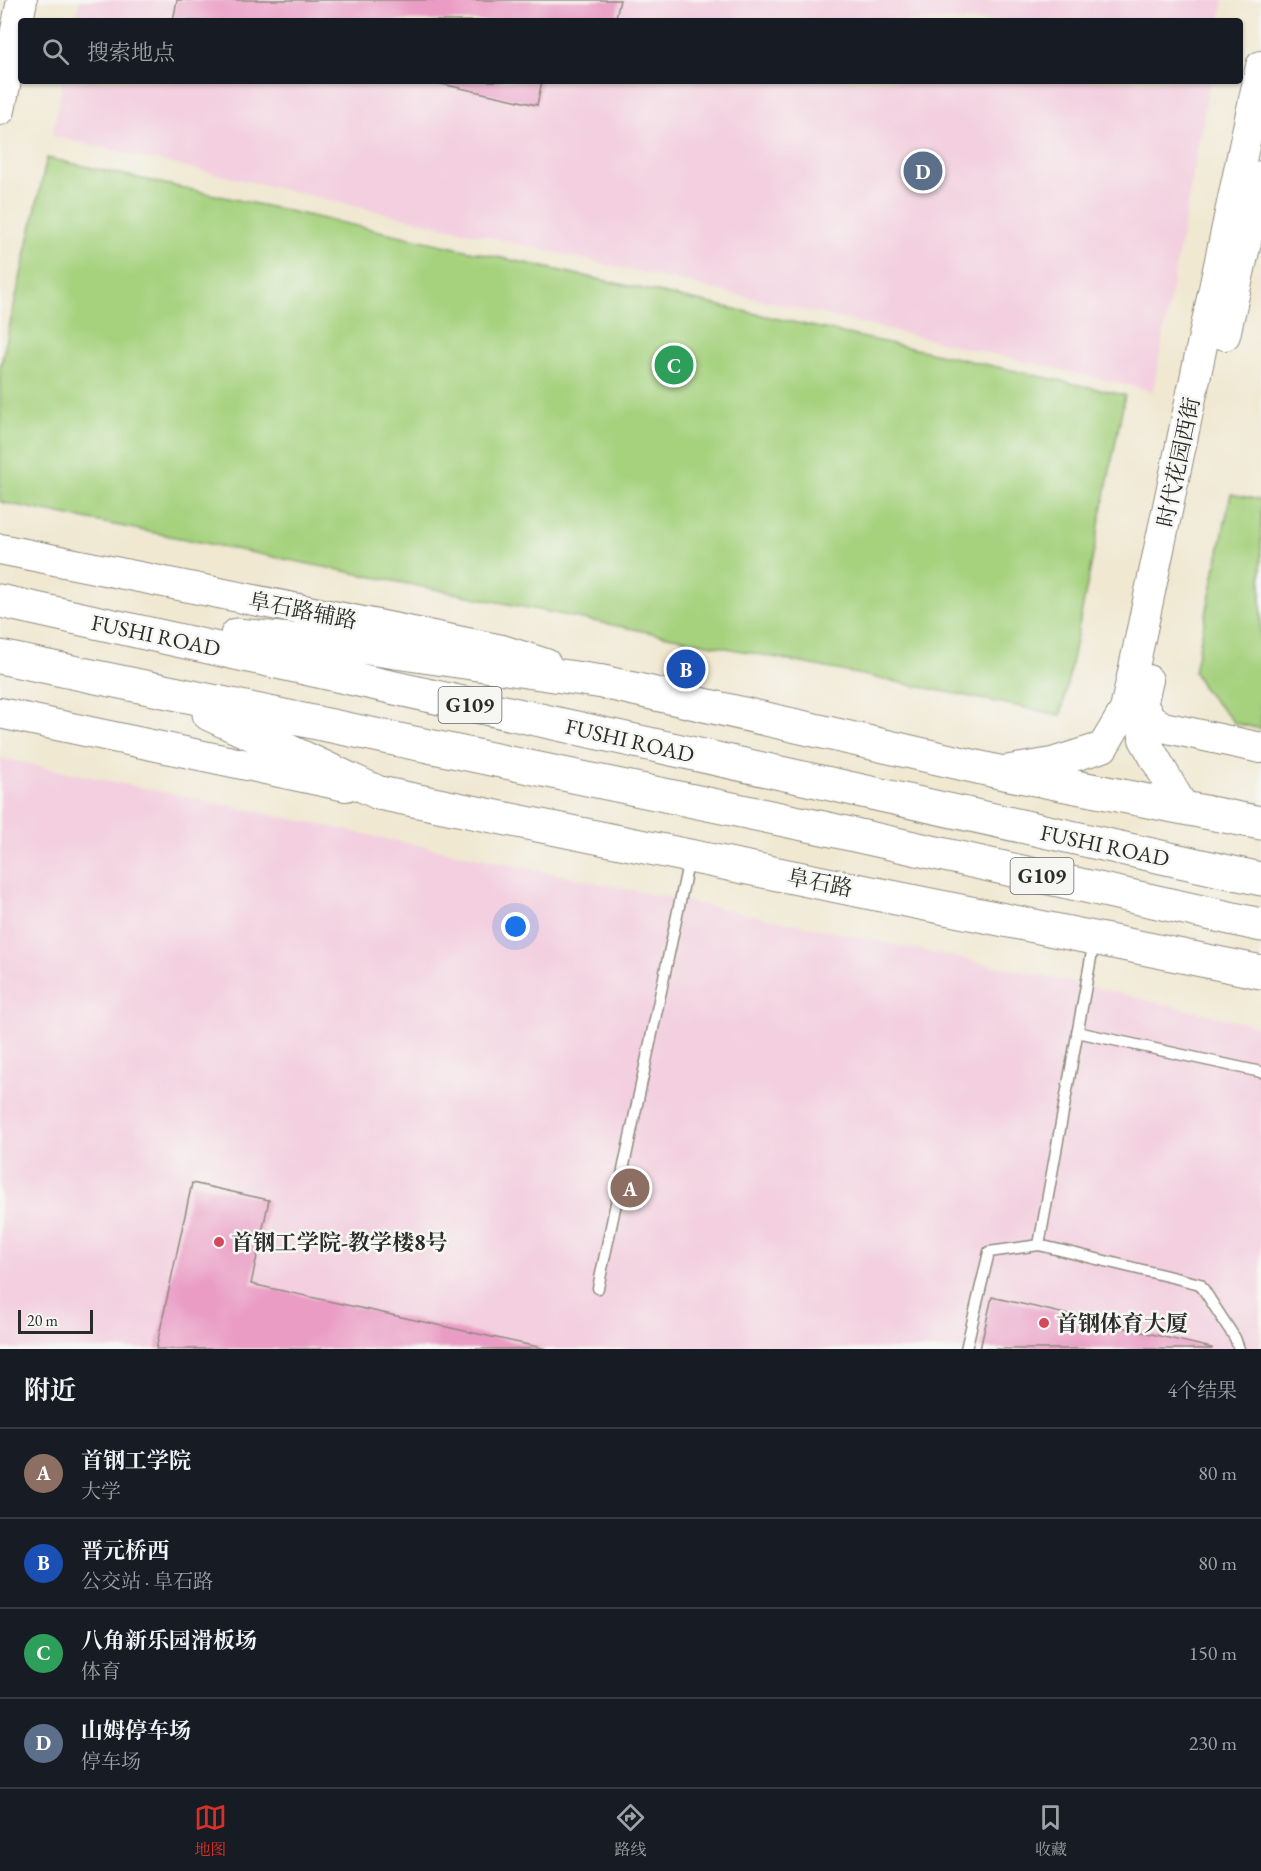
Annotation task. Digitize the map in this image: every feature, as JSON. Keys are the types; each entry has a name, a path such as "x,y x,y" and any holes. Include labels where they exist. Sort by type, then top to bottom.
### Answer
{"main road":[{"name":"FUSHI ROAD","path":"0,601 1261,879"},
{"path":"106,624 354,646 603,682 999,772 1261,823"},
{"name":"FUSHI ROAD","path":"0,657 823,828 1261,925"},
{"name":"阜石路","path":"158,690 379,793 1261,972"}],"street":[{"path":"18,18 22,0"},
{"path":"0,110 18,20"},
{"name":"时代花园西街","path":"999,772 1052,763 1103,747 1125,710 1261,66"},
{"name":"时代花园西街","path":"1183,807 1144,740 1142,705 1261,176"},
{"name":"阜石路辅路","path":"0,549 502,650 603,682"},
{"path":"1142,705 1151,719 1163,727 1261,748"},
{"path":"0,713 379,793"}],"lane":[{"path":"598,1288 690,856"},
{"path":"1039,1245 1094,938"},
{"path":"1077,1032 1261,1072"},
{"path":"966,1349 989,1252 1039,1245 1200,1284 1235,1338 1239,1349"}],"shaded area":[{"path":"80,0 1224,0 1221,18 76,18"},
{"path":"62,84 1209,84 1153,391 52,136"},
{"path":"0,758 1045,976 1261,1027 1261,1349 0,1349"}],"green space":[{"path":"47,158 1125,395 1061,715 0,502 0,369"},
{"path":"1231,494 1261,500 1261,729 1235,723 1205,691 1194,672"}],"building":[{"path":"177,0 620,0 616,18 174,18"},
{"path":"442,84 541,84 537,105"},
{"name":"首钢工学院-教学楼8号","path":"192,1183 269,1200 251,1284 547,1349 156,1349"},
{"name":"首钢体育大厦","path":"992,1297 1212,1348 1212,1349 980,1349"}],"place":[{"name":"山姆停车场","path":"923,171"},
{"name":"八角新乐园滑板场","path":"674,365"},
{"name":"晋元桥西","path":"686,669"},
{"name":"首钢工学院","path":"630,1188"},
{"name":"首钢工学院-教学楼8号","path":"219,1242"},
{"name":"首钢体育大厦","path":"1044,1323"}]}
